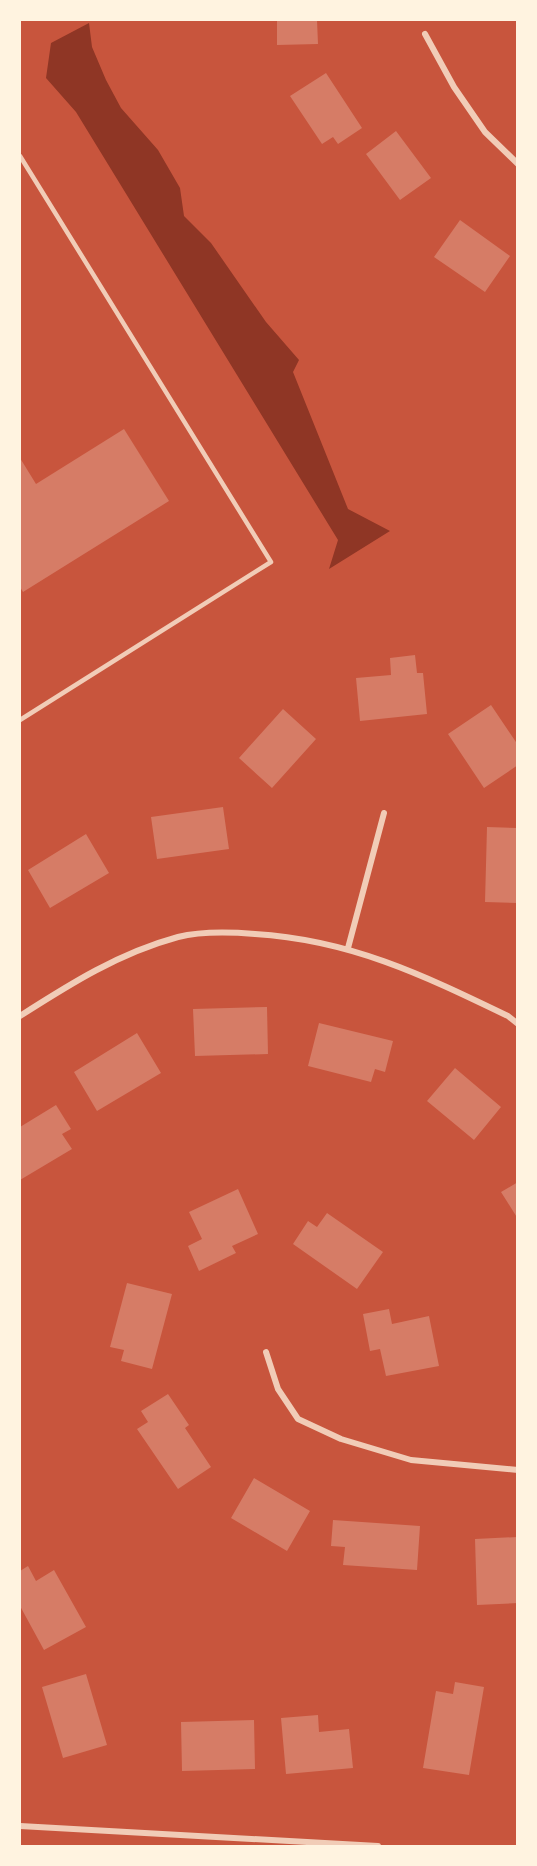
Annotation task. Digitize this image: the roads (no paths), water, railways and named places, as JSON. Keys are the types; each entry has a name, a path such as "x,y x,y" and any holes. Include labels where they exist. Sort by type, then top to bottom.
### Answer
{"street":[{"path":"425,34 454,87 485,132 518,164"},
{"path":"348,948 384,813"},
{"path":"20,1016 99,967 179,937 225,932 305,938 348,948 427,977 508,1016 518,1024"},
{"path":"266,1352 278,1389 298,1419 341,1440 411,1460 518,1470"},
{"path":"20,1826 378,1846"}],"lane":[{"path":"20,156 271,562 20,720"}]}
